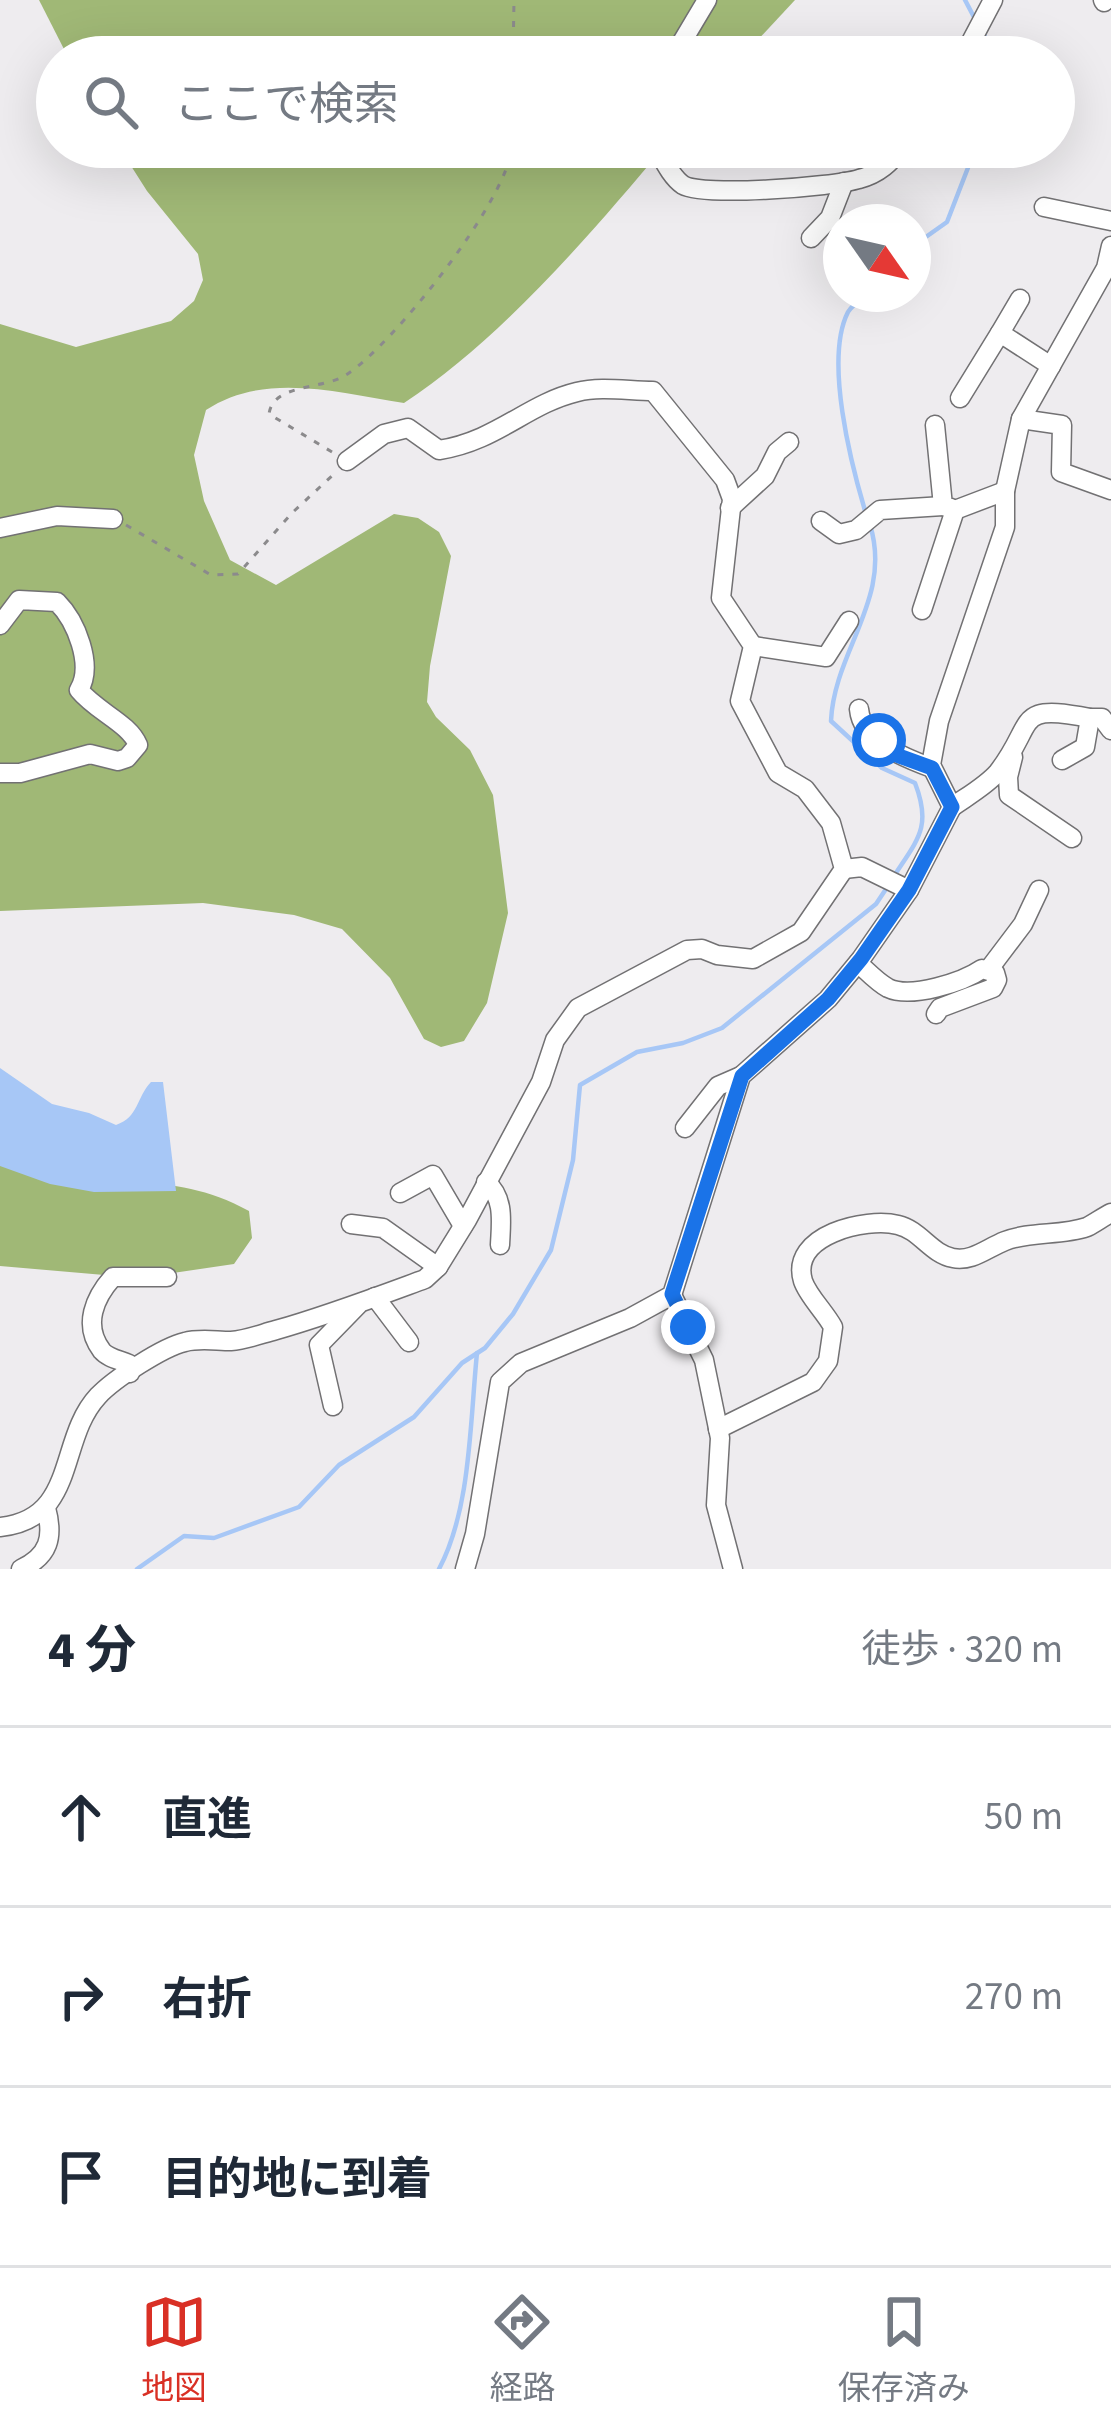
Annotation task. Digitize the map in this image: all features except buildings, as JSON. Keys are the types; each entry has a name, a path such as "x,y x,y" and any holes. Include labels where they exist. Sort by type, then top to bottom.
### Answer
{"street":[{"path":"686,36 707,0"},
{"path":"975,36 989,8"},
{"path":"668,168 684,186 722,191 844,182 885,168"},
{"path":"839,204 844,182"},
{"path":"1044,207 1111,221"},
{"path":"812,238 823,230"},
{"path":"952,807 932,768 939,721 1005,527 1005,491 1021,419 1108,268 1111,246"},
{"path":"960,398 1020,299"},
{"path":"1000,332 1051,366"},
{"path":"0,1527 20,1525 46,1508 65,1475 81,1420 100,1394 130,1373 185,1342 238,1340 425,1280 463,1226 542,1082 555,1040 578,1008 687,950 753,959 802,932 844,869 831,823 805,789 778,773 740,700 753,646 721,598 730,508 725,480 653,392 579,391 471,445 439,450 407,428 384,434 347,461"},
{"path":"1021,419 1062,425 1061,472 1111,490"},
{"path":"922,610 949,508 935,425"},
{"path":"730,508 765,476 788,442"},
{"path":"821,521 839,534 877,513 949,508 1005,491"},
{"path":"0,528 56,516 113,519"},
{"path":"0,625 19,600 56,602 67,612 81,646 84,682 79,690 96,711 132,730 137,745 127,758 118,760 90,754 20,773 0,773"},
{"path":"753,646 826,657 849,621"},
{"path":"859,709 867,730 879,740 899,756 932,768"},
{"path":"685,1128 718,1086 742,1076 828,999 858,963 897,883 952,807 997,773 1033,715 1046,710 1102,718 1111,730"},
{"path":"1062,760 1085,747 1090,718"},
{"path":"1012,747 1010,795 1072,838"},
{"path":"844,869 862,867 897,883"},
{"path":"989,969 1023,923 1039,890"},
{"path":"858,963 886,987 898,991 958,983 989,969"},
{"path":"935,1014 993,988 998,980 989,969"},
{"path":"465,1569 500,1382 521,1364 631,1318 672,1294 742,1076"},
{"path":"400,1193 433,1175 463,1226"},
{"path":"486,1182 495,1190 502,1213 500,1245"},
{"path":"718,1430 824,1372 833,1327 803,1283 802,1265 807,1247 819,1238 894,1223 912,1230 940,1254 971,1258 1009,1240 1086,1227 1111,1213"},
{"path":"351,1224 383,1228 438,1267"},
{"path":"130,1373 129,1364 107,1356 100,1348 92,1311 96,1296 113,1277 167,1277"},
{"path":"672,1294 704,1360 718,1430 716,1505 734,1569"},
{"path":"368,1299 410,1342"},
{"path":"333,1406 319,1345 368,1299"},
{"path":"21,1569 37,1562 49,1546 46,1508"}],"path":[{"path":"513,36 514,0"},
{"path":"113,519 211,574 238,574 347,461 269,414 270,404 278,395 327,384 347,374 403,323 484,211 509,168"}],"green space":[{"path":"39,0 795,0 762,36 57,36"},
{"path":"132,168 646,168 509,318 404,403 303,388 253,391 206,410 194,455 204,501 230,560 276,585 394,514 418,518 439,532 451,556 427,702 470,750 493,795 508,913 487,1003 464,1041 441,1047 424,1039 390,978 342,929 294,915 203,903 0,911 0,324 76,347 171,321 194,301 203,280 198,254"},
{"path":"0,1147 219,1197 249,1211 252,1238 234,1264 139,1278 0,1266"}],"water":[{"path":"0,1068 52,1104 116,1125 133,1112 151,1082 163,1082 176,1191 94,1192 50,1184 0,1166"}],"waterway":[{"path":"965,0 975,19"},
{"path":"931,233 947,222 968,168"},
{"path":"848,312 841,332 839,383 866,514"},
{"path":"870,525 874,577 834,695 831,721 882,768 915,783 922,811 920,832 894,876"},
{"path":"137,1569 184,1536 214,1538 299,1507 339,1465 414,1417 513,1314 551,1250 573,1160 580,1085 637,1052 683,1043 722,1028 876,904 888,886"},
{"path":"439,1569 463,1492 477,1353"}],"route":[{"path":"688,1327 672,1294 742,1076 828,999 861,959 909,890 952,807 932,768 899,756 879,740"}]}
